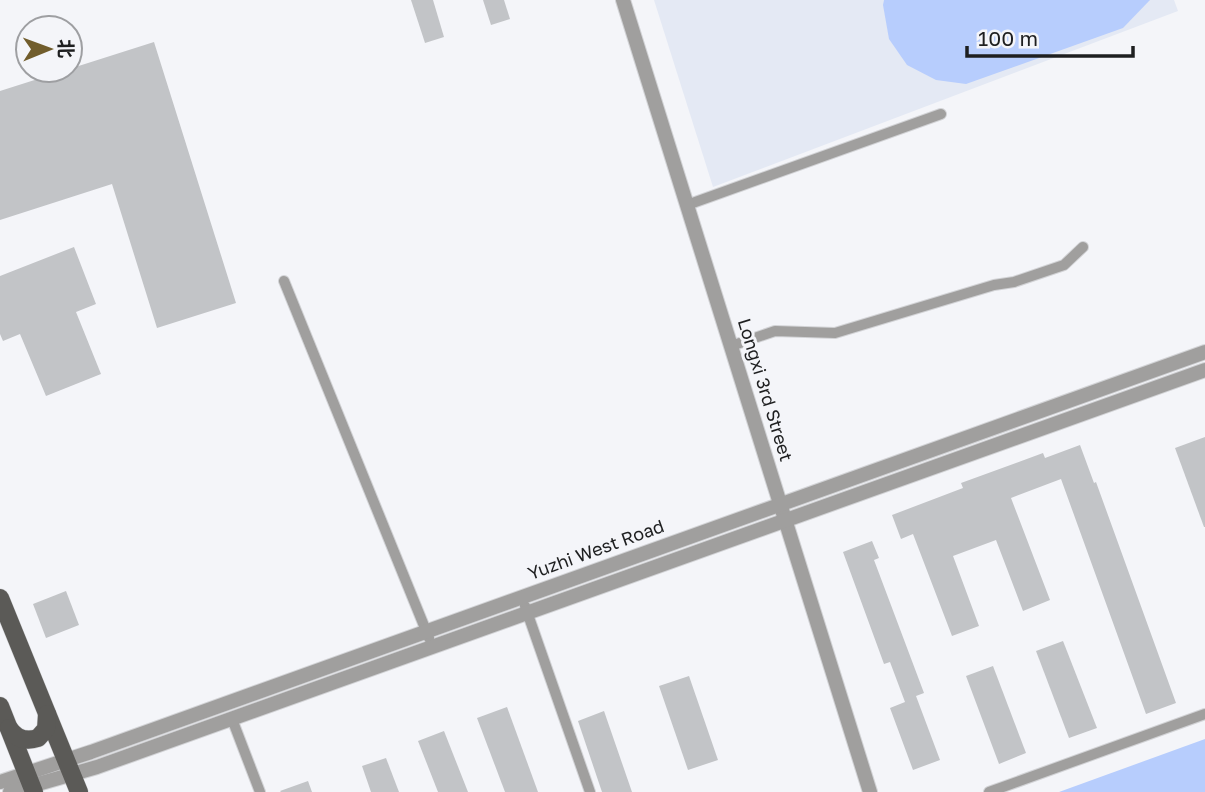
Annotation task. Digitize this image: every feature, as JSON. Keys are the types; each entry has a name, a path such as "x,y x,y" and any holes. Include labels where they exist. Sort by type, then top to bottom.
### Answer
{"main road":[{"path":"0,598 79,792"},
{"path":"3,714 18,738 26,740 38,738 45,733 47,726 44,708"},
{"path":"3,714 31,783"}],"street":[{"name":"Longxi 3rd Street","path":"623,0 870,792"},
{"path":"687,205 941,114"},
{"path":"731,346 775,331 835,333 1064,265 1083,247"},
{"path":"284,281 432,647"},
{"name":"Yuzhi West Road","path":"10,792 68,767 426,631 1205,352"},
{"name":"Yuzhi West Road","path":"68,767 232,719 1205,370"},
{"path":"522,597 590,792"},
{"path":"989,792 1205,714"},
{"path":"232,719 260,792"},
{"name":"Yuzhi West Road","path":"0,782 31,783"}],"shaded area":[{"path":"654,0 1174,0 1178,11 713,187"},
{"path":"884,0 1150,0 1123,28 966,84 936,80 907,65 889,39"},
{"path":"1205,739 1205,792 1059,792"}],"building":[{"path":"411,0 433,0 444,37 425,43"},
{"path":"483,0 504,0 510,19 491,25"},
{"path":"154,42 236,303 157,328 112,184 0,220 0,91 22,84 84,84 84,64"},
{"path":"74,247 96,304 76,312 101,374 46,396 20,334 3,341 0,334 0,276"},
{"path":"1205,437 1205,527 1204,527 1175,448"},
{"path":"1080,445 1176,703 1146,714 1061,479 1011,498 1050,600 1023,611 996,540 953,556 979,626 952,636 913,534 901,539 892,515 963,488 961,483 1043,453 1045,458"},
{"path":"872,541 879,558 874,560 924,693 916,696 940,760 913,770 890,708 905,702 890,662 884,664 843,552"},
{"path":"66,591 79,625 46,638 33,604"},
{"path":"1063,641 1097,728 1069,738 1036,651"},
{"path":"993,666 1026,753 999,764 966,676"},
{"path":"689,676 718,760 688,770 659,686"},
{"path":"507,707 538,792 505,792 477,718"},
{"path":"604,711 632,792 602,792 578,721"},
{"path":"444,731 468,792 438,792 418,741"},
{"path":"386,758 399,792 371,792 362,766"},
{"path":"308,781 312,792 280,791"}]}
